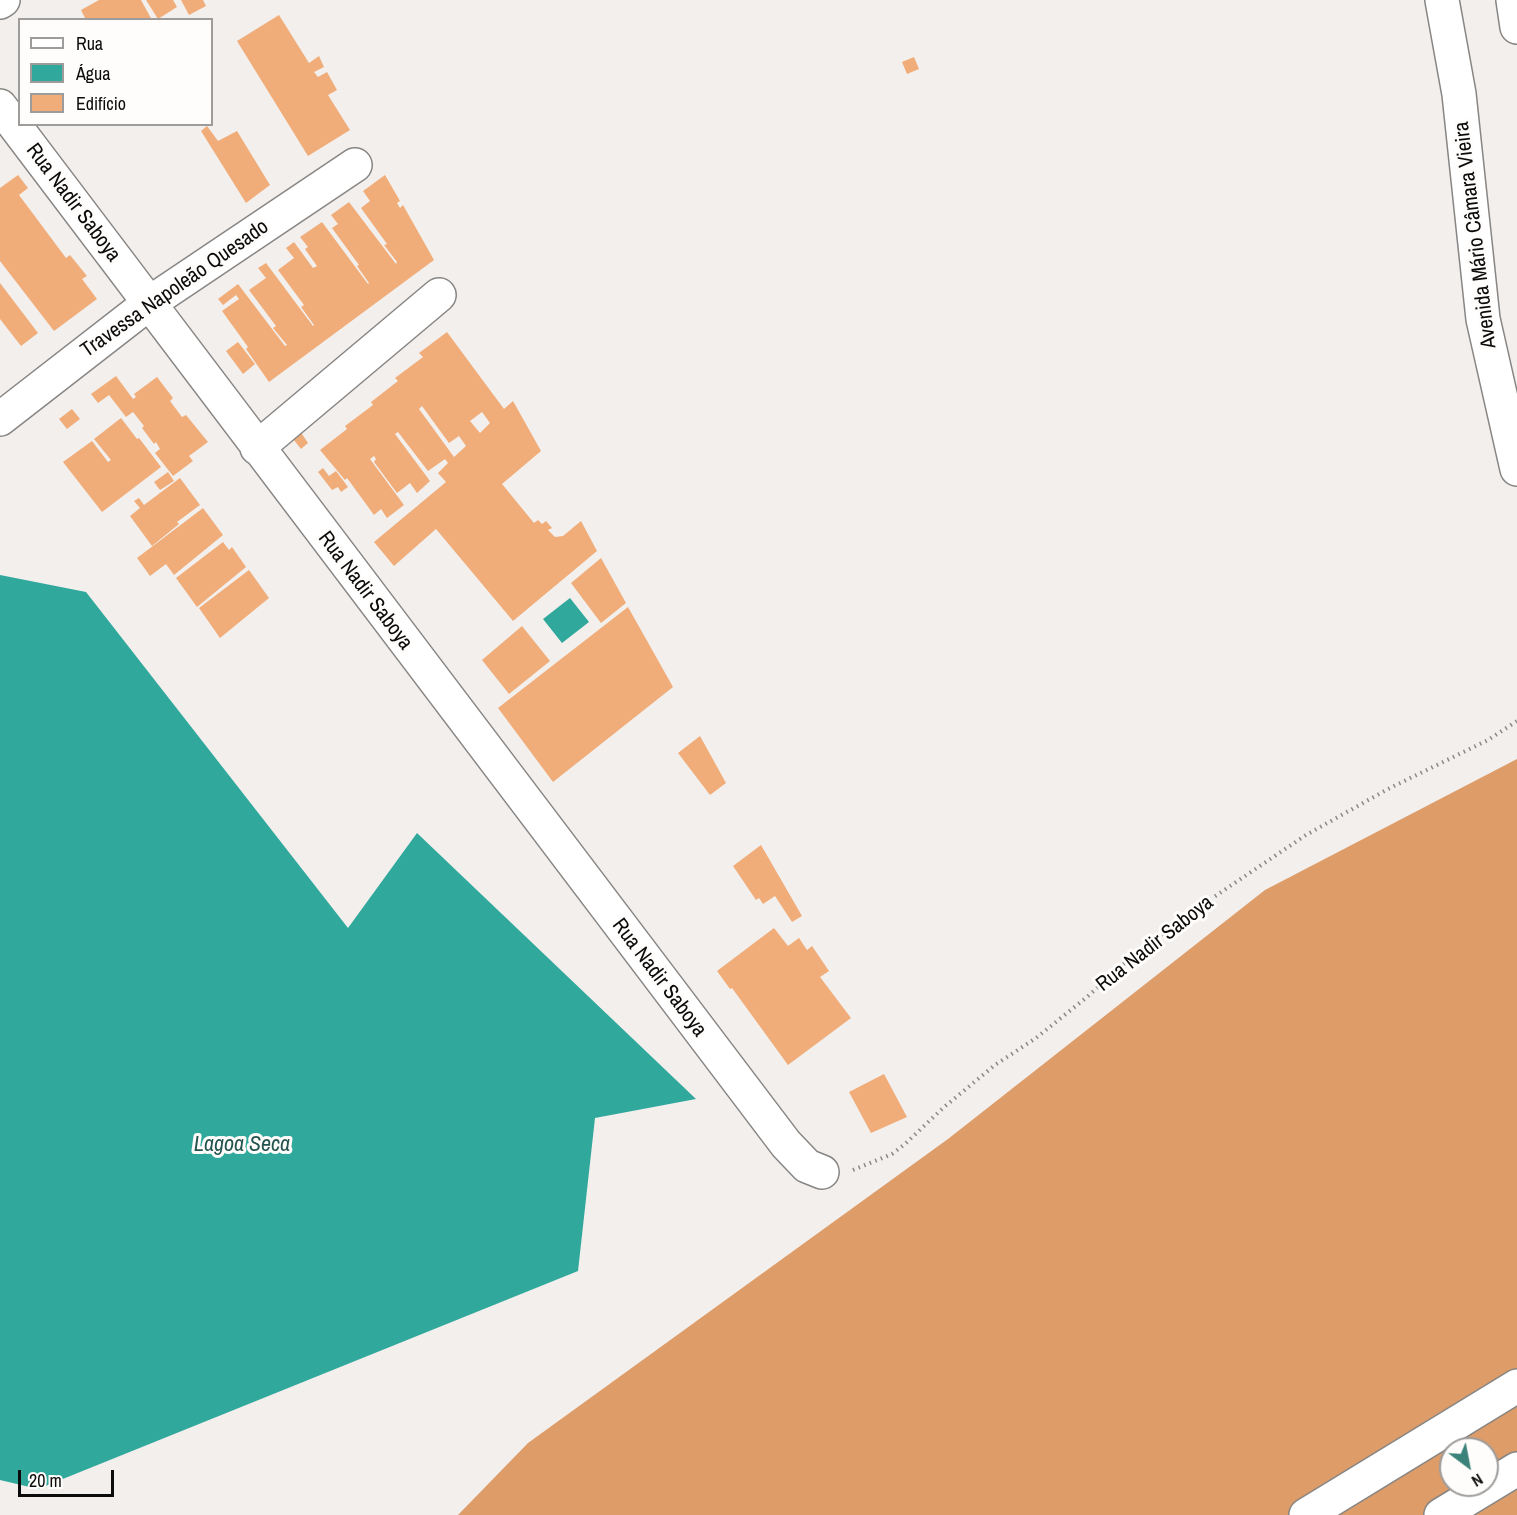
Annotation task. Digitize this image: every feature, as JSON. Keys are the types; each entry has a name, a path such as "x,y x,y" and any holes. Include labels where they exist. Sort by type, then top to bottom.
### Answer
{"street":[{"name":"Avenida Mário Câmara Vieira","path":"1442,0 1459,94 1483,319 1517,469"},
{"path":"1513,0 1517,27"},
{"name":"Rua Nadir Saboya","path":"0,106 786,1144 807,1166 822,1172"},
{"name":"Travessa Napoleão Quesado","path":"0,419 148,304 355,165"},
{"path":"257,448 439,295"},
{"path":"1306,1515 1517,1386"},
{"path":"1441,1515 1517,1469"}],"path":[{"name":"Rua Nadir Saboya","path":"822,1172 844,1173 892,1154 995,1065 1036,1038 1127,961 1202,905 1306,835 1388,789 1488,740 1517,721"}],"shaded area":[{"path":"1517,759 1517,1515 458,1515 528,1443 948,1139 1265,890"}],"water":[{"name":"Lagoa Seca","path":"0,575 86,592 348,928 417,833 696,1099 595,1118 578,1271 38,1489 0,1480"},
{"path":"570,598 589,622 562,643 543,619"}],"building":[{"path":"99,0 141,0 151,18 85,18 81,10"},
{"path":"146,0 173,0 177,7 157,18"},
{"path":"181,0 203,0 206,6 189,15"},
{"path":"279,15 309,63 319,56 324,67 314,72 318,77 327,72 337,90 328,95 350,130 308,156 237,41"},
{"path":"914,57 919,69 907,74 902,62"},
{"path":"207,126 218,141 237,131 270,185 246,203 201,131"},
{"path":"18,175 28,188 19,195 66,258 70,255 87,276 82,279 97,299 54,331 0,261 0,188"},
{"path":"385,175 400,201 397,203 400,208 403,205 434,260 269,382 246,349 248,347 222,311 239,299 236,295 223,305 218,299 238,284 285,346 287,345 273,328 276,326 249,290 266,278 258,268 266,263 313,326 301,307 304,305 278,270 294,258 286,248 294,242 313,268 317,266 305,249 308,247 300,237 322,222 368,284 357,266 359,265 332,228 338,224 331,215 349,202 396,264 397,262 384,245 387,244 361,208 370,201 363,191"},
{"path":"0,283 38,333 21,346 0,319"},
{"path":"447,332 504,409 513,401 541,451 502,484 534,523 538,520 542,524 546,521 552,528 548,530 555,537 563,536 581,521 597,551 513,621 436,529 394,566 374,542 446,482 438,473 448,463 445,459 428,471 398,432 395,434 430,481 417,493 410,483 397,493 374,462 376,459 374,456 370,459 404,505 387,518 381,509 374,515 347,478 345,480 320,450 347,429 345,426 373,405 371,402 398,381 395,378 423,357 419,353","holes":["422,406 449,443 459,436 466,446 454,457 419,409","482,412 490,423 480,433 470,421"]},
{"path":"238,342 255,364 243,374 226,351"},
{"path":"116,376 133,399 136,397 134,394 157,377 173,398 170,401 182,417 186,415 208,442 189,456 193,461 173,476 155,453 160,449 156,442 154,444 133,412 126,417 109,395 98,403 91,394"},
{"path":"72,409 80,419 67,429 59,419"},
{"path":"121,418 161,467 102,512 63,462 92,441 108,462 111,460 94,439"},
{"path":"298,428 308,443 301,449 290,435"},
{"path":"323,468 329,476 336,471 348,487 341,492 338,487 332,490 318,472"},
{"path":"168,472 174,481 160,490 154,482"},
{"path":"180,478 200,505 177,522 179,524 152,546 130,516 140,508 134,501 139,498 144,505"},
{"path":"203,508 223,535 174,575 166,564 150,576 137,558"},
{"path":"223,542 229,550 232,547 246,567 197,607 176,578"},
{"path":"601,558 626,603 601,623 571,583"},
{"path":"249,570 269,598 220,638 199,608"},
{"path":"628,607 673,687 553,782 498,708"},
{"path":"522,626 550,661 509,694 482,660"},
{"path":"700,736 726,783 710,795 678,753"},
{"path":"761,845 802,916 792,922 775,896 763,904 759,898 756,900 733,866"},
{"path":"774,928 788,946 799,938 807,950 812,946 829,971 820,977 851,1018 788,1065 717,971"},
{"path":"884,1074 907,1117 871,1133 849,1092"}]}
